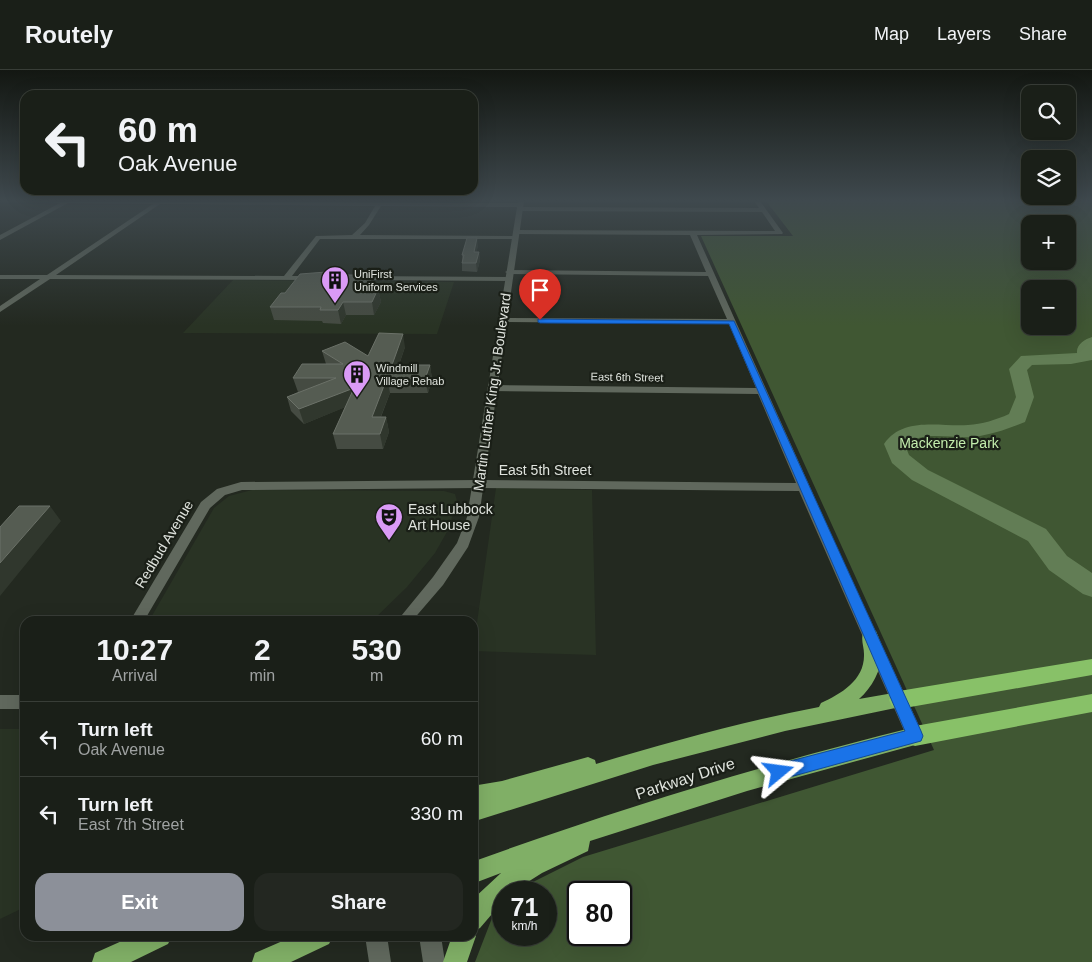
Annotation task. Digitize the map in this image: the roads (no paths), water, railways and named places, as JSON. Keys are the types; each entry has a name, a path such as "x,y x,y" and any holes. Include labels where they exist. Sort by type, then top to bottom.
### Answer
{"highway":[{"path":"807,718 837,705 854,694 867,678 873,658 870,636"},
{"name":"Parkway Drive","path":"478,810 653,756 807,718 898,700 1092,667"},
{"name":"Parkway Drive","path":"478,871 625,820 744,782 849,752 915,736 1092,703"},
{"path":"478,795 560,773 653,756"},
{"path":"478,910 499,887 537,863 625,820"},
{"path":"104,962 147,941"},
{"path":"264,962 310,941"},
{"path":"455,962 462,941"}],"street":[{"path":"0,310 99,243"},
{"path":"286,278 314,243"},
{"name":"Martin Luther King Jr. Boulevard","path":"408,616 438,581 463,544 474,517 514,243"},
{"path":"698,243 915,736"},
{"path":"350,278 710,274"},
{"path":"0,277 320,278"},
{"path":"502,320 732,322"},
{"name":"East 6th Street","path":"492,388 762,391"},
{"name":"East 5th Street","path":"226,490 264,484 804,487"},
{"name":"Redbud Avenue","path":"139,616 205,505 226,490"},
{"path":"0,702 20,702"},
{"path":"377,941 380,962"},
{"path":"431,941 434,962"}],"waterway":[{"path":"1092,342 1085,349 1086,356 1027,360 1018,369 1025,397 1018,418 993,427 973,430 920,431 903,437 894,444 900,458 920,475 1037,535 1058,563 1092,587"}],"place":[{"name":"UniFirst Uniform Services","path":"335,304"},
{"name":"Windmill Village Rehab","path":"357,398"},
{"name":"East Lubbock Art House","path":"389,541"}],"park label":[{"name":"Mackenzie Park","path":"949,443"}]}
